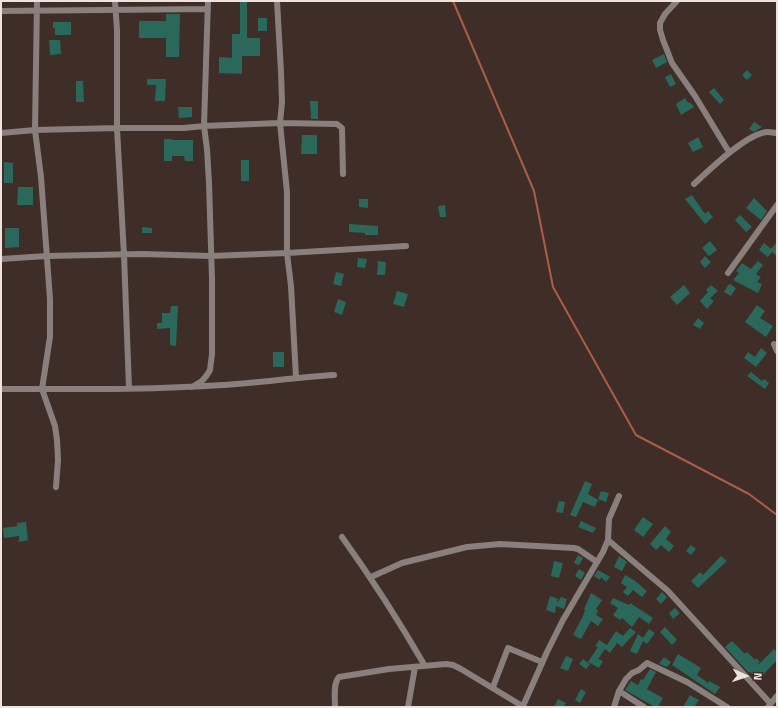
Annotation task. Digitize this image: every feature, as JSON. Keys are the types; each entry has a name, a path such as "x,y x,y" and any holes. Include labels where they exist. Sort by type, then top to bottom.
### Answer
{"street":[{"path":"37,1 35,130 41,177 50,299 50,337 42,389 55,426 58,460 56,487"},
{"path":"115,1 117,30 117,128 129,388"},
{"path":"192,387 202,381 207,375 211,364 211,256 208,156 204,126 208,1"},
{"path":"277,1 282,102 280,123 287,192 287,253 291,286 296,377"},
{"path":"677,1 665,14 660,23 660,30 672,63 695,96 729,152"},
{"path":"1,11 208,9"},
{"path":"1,134 35,130 184,128 280,123 337,124 342,128 343,174"},
{"path":"694,184 729,152 759,133 767,131 777,134"},
{"path":"728,273 777,205"},
{"path":"1,259 47,256 194,254 211,256 406,246"},
{"path":"774,344 777,351"},
{"path":"1,389 192,387 260,383 296,377 334,375"},
{"path":"335,707 336,685 339,676 362,672 446,664 453,665 493,687 514,705 523,707 542,662 563,620 608,540 609,519 619,496"},
{"path":"342,537 371,577 425,666"},
{"path":"608,540 668,590 769,705 777,696"},
{"path":"371,577 412,560 467,547 500,544 574,548 578,549 597,562"},
{"path":"493,687 508,648 542,662"},
{"path":"614,707 619,691 632,673 639,670 647,663 687,682 727,707"},
{"path":"408,707 415,667"},
{"path":"619,691 644,707"}],"building":[{"path":"240,1 247,1 247,38 260,38 260,56 242,56 242,74 219,73 219,57 232,58 232,34 240,34"},
{"path":"166,14 180,14 179,57 166,57 166,38 139,38 139,21 166,21"},
{"path":"258,18 267,18 267,31 258,31"},
{"path":"53,22 71,22 71,35 55,35"},
{"path":"49,40 60,40 61,54 50,55"},
{"path":"664,54 667,62 656,68 652,60"},
{"path":"747,70 752,75 747,80 742,75"},
{"path":"671,74 676,84 670,87 665,77"},
{"path":"147,79 166,79 165,101 155,101 156,85 147,85"},
{"path":"76,81 83,81 84,102 76,102"},
{"path":"714,88 724,100 720,104 709,92"},
{"path":"685,98 688,103 690,102 694,107 681,115 676,104"},
{"path":"310,101 318,101 318,119 311,119"},
{"path":"178,107 192,107 192,117 179,118"},
{"path":"754,122 762,127 754,132 749,129"},
{"path":"302,135 317,135 317,154 301,154"},
{"path":"698,137 703,147 693,152 688,143"},
{"path":"164,139 193,140 193,161 185,161 184,156 172,156 172,161 164,161"},
{"path":"241,160 249,160 249,181 241,181"},
{"path":"4,162 13,163 13,183 4,183"},
{"path":"18,187 33,187 33,205 17,205"},
{"path":"692,195 705,214 708,211 713,217 705,224 685,199"},
{"path":"754,198 767,211 761,220 746,208"},
{"path":"359,199 368,199 368,208 359,207"},
{"path":"445,205 446,217 440,217 438,206"},
{"path":"740,215 752,227 746,232 735,220"},
{"path":"349,224 378,226 378,235 365,235 365,233 349,232"},
{"path":"142,227 152,228 152,233 142,233"},
{"path":"5,228 19,228 19,247 5,248"},
{"path":"710,241 717,250 709,256 702,248"},
{"path":"777,242 777,256 772,252 768,257 759,250 764,243 771,249"},
{"path":"705,256 711,262 705,268 700,262"},
{"path":"358,258 367,259 365,268 357,267"},
{"path":"378,261 386,262 385,275 377,275"},
{"path":"758,261 763,265 756,274 761,277 757,282 762,284 758,293 733,280 739,273 736,271 742,263 751,269"},
{"path":"336,272 344,274 341,286 333,284"},
{"path":"730,284 736,288 731,296 724,292"},
{"path":"684,285 690,293 677,305 670,297"},
{"path":"711,285 718,291 710,298 714,301 707,309 700,301 708,292 706,290"},
{"path":"397,291 408,294 404,307 393,304"},
{"path":"338,299 346,302 342,315 334,312"},
{"path":"757,305 765,311 760,318 773,326 766,337 745,322"},
{"path":"171,306 178,306 176,346 170,345 170,328 157,329 157,323 162,323 162,313 170,313"},
{"path":"698,318 704,323 700,329 693,325"},
{"path":"761,348 767,353 756,367 744,358 748,352 755,357"},
{"path":"273,352 284,352 284,367 273,367"},
{"path":"751,372 762,381 764,379 769,383 765,389 747,376"},
{"path":"585,481 592,484 588,494 598,500 595,507 583,502 576,517 570,515"},
{"path":"601,491 609,493 606,502 598,499"},
{"path":"559,501 565,502 563,513 556,512"},
{"path":"643,517 653,524 643,537 634,530"},
{"path":"581,521 596,528 593,533 578,527"},
{"path":"26,522 28,540 19,542 19,536 4,538 3,528 17,526 17,523"},
{"path":"665,526 671,532 666,539 674,546 669,552 661,545 656,550 650,544"},
{"path":"691,545 696,549 691,555 686,551"},
{"path":"578,555 583,558 579,565 574,563"},
{"path":"619,556 627,562 622,571 614,567"},
{"path":"721,556 727,561 698,588 691,581 700,572 703,575"},
{"path":"554,561 563,563 559,578 551,576"},
{"path":"579,569 585,573 581,580 575,576"},
{"path":"598,570 610,577 606,582 601,577 600,580 594,576"},
{"path":"625,575 634,580 647,591 642,597 633,590 628,596 623,592 627,587 621,583"},
{"path":"662,592 667,597 661,604 656,599"},
{"path":"591,593 602,600 596,609 598,611 596,615 603,619 598,626 591,621 581,639 573,635 583,616 584,609"},
{"path":"550,596 558,599 557,603 561,597 567,599 564,609 556,606 555,613 546,610"},
{"path":"613,598 629,605 630,603 653,618 649,624 639,617 632,627 622,618 620,620 613,615 618,608 610,603"},
{"path":"675,608 680,613 673,619 669,613"},
{"path":"665,627 677,640 672,645 660,632"},
{"path":"630,628 636,632 622,647 617,643 610,653 605,649 598,659 603,661 599,668 588,662 598,647 595,646 599,640 607,645 616,631 623,636"},
{"path":"649,629 655,633 647,644 643,641 637,654 630,651 638,634 643,638"},
{"path":"732,641 745,654 747,652 755,660 756,658 760,662 758,663 759,664 774,649 777,652 777,660 759,679 750,672 749,673 725,647"},
{"path":"678,654 701,668 697,675 708,683 709,681 720,687 715,694 672,665"},
{"path":"566,656 573,659 568,671 560,668"},
{"path":"664,657 671,662 667,667 659,664"},
{"path":"583,659 590,664 586,669 579,664"},
{"path":"650,669 656,672 647,689 663,698 658,707 655,707 625,690 631,681 638,685"},
{"path":"581,689 586,692 580,703 575,700"},
{"path":"690,695 699,700 694,707 687,707 684,705"},
{"path":"558,699 566,703 563,707 554,707"}],"waterway":[{"path":"453,1 534,191 553,287 636,435 749,494 777,515"}]}
